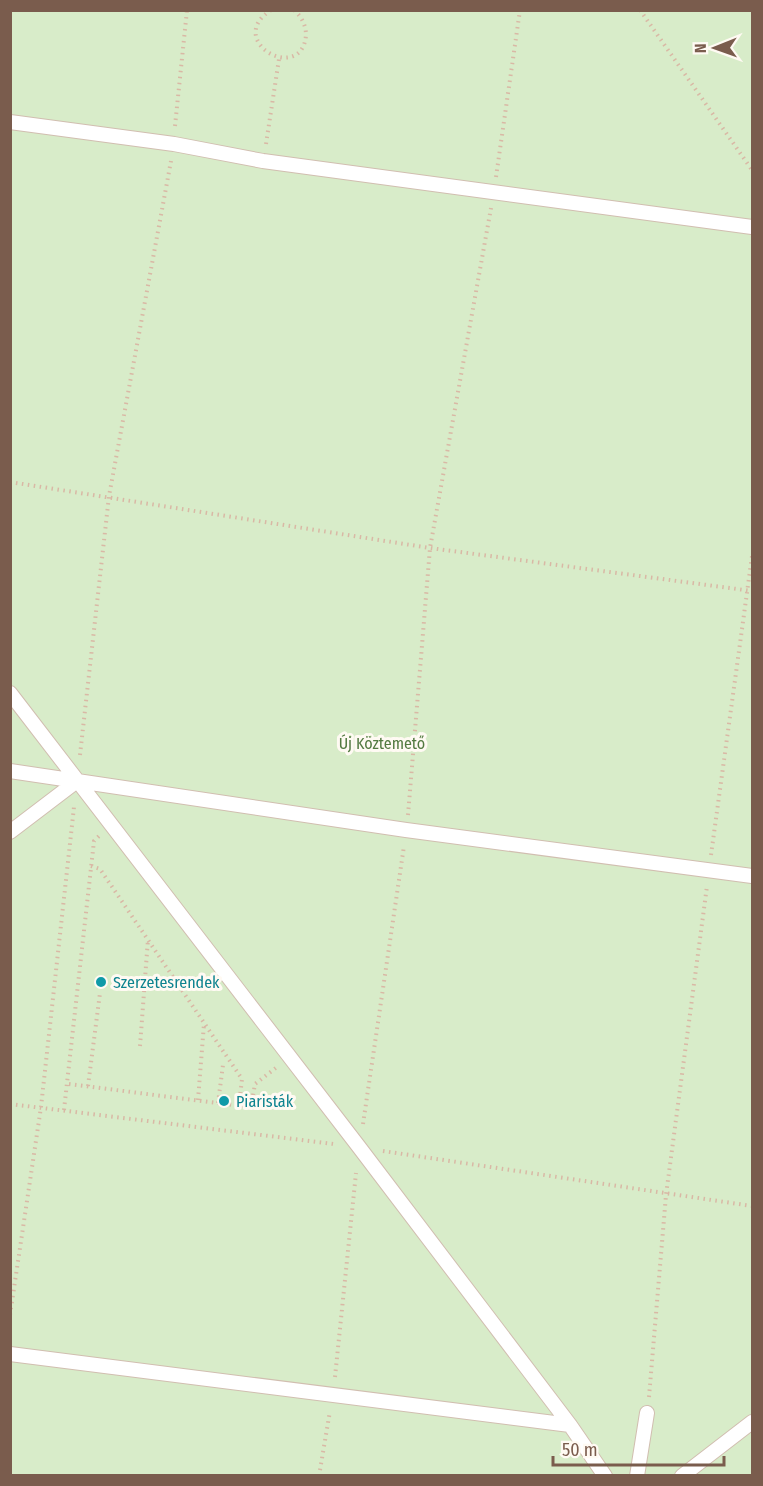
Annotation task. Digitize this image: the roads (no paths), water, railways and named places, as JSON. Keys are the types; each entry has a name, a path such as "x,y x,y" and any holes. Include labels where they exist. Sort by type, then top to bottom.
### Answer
{"lane":[{"path":"10,122 174,144 263,161 494,190 753,227"},
{"path":"10,693 359,1147 570,1425 605,1476"},
{"path":"10,771 406,830 753,876"},
{"path":"10,832 77,781"},
{"path":"10,1354 570,1425"},
{"path":"637,1476 647,1413"},
{"path":"682,1476 753,1422"}],"place":[{"name":"Szerzetesrendek","path":"101,982"},
{"name":"Piaristák","path":"224,1101"}],"park label":[{"name":"Új Köztemető","path":"382,743"}]}
